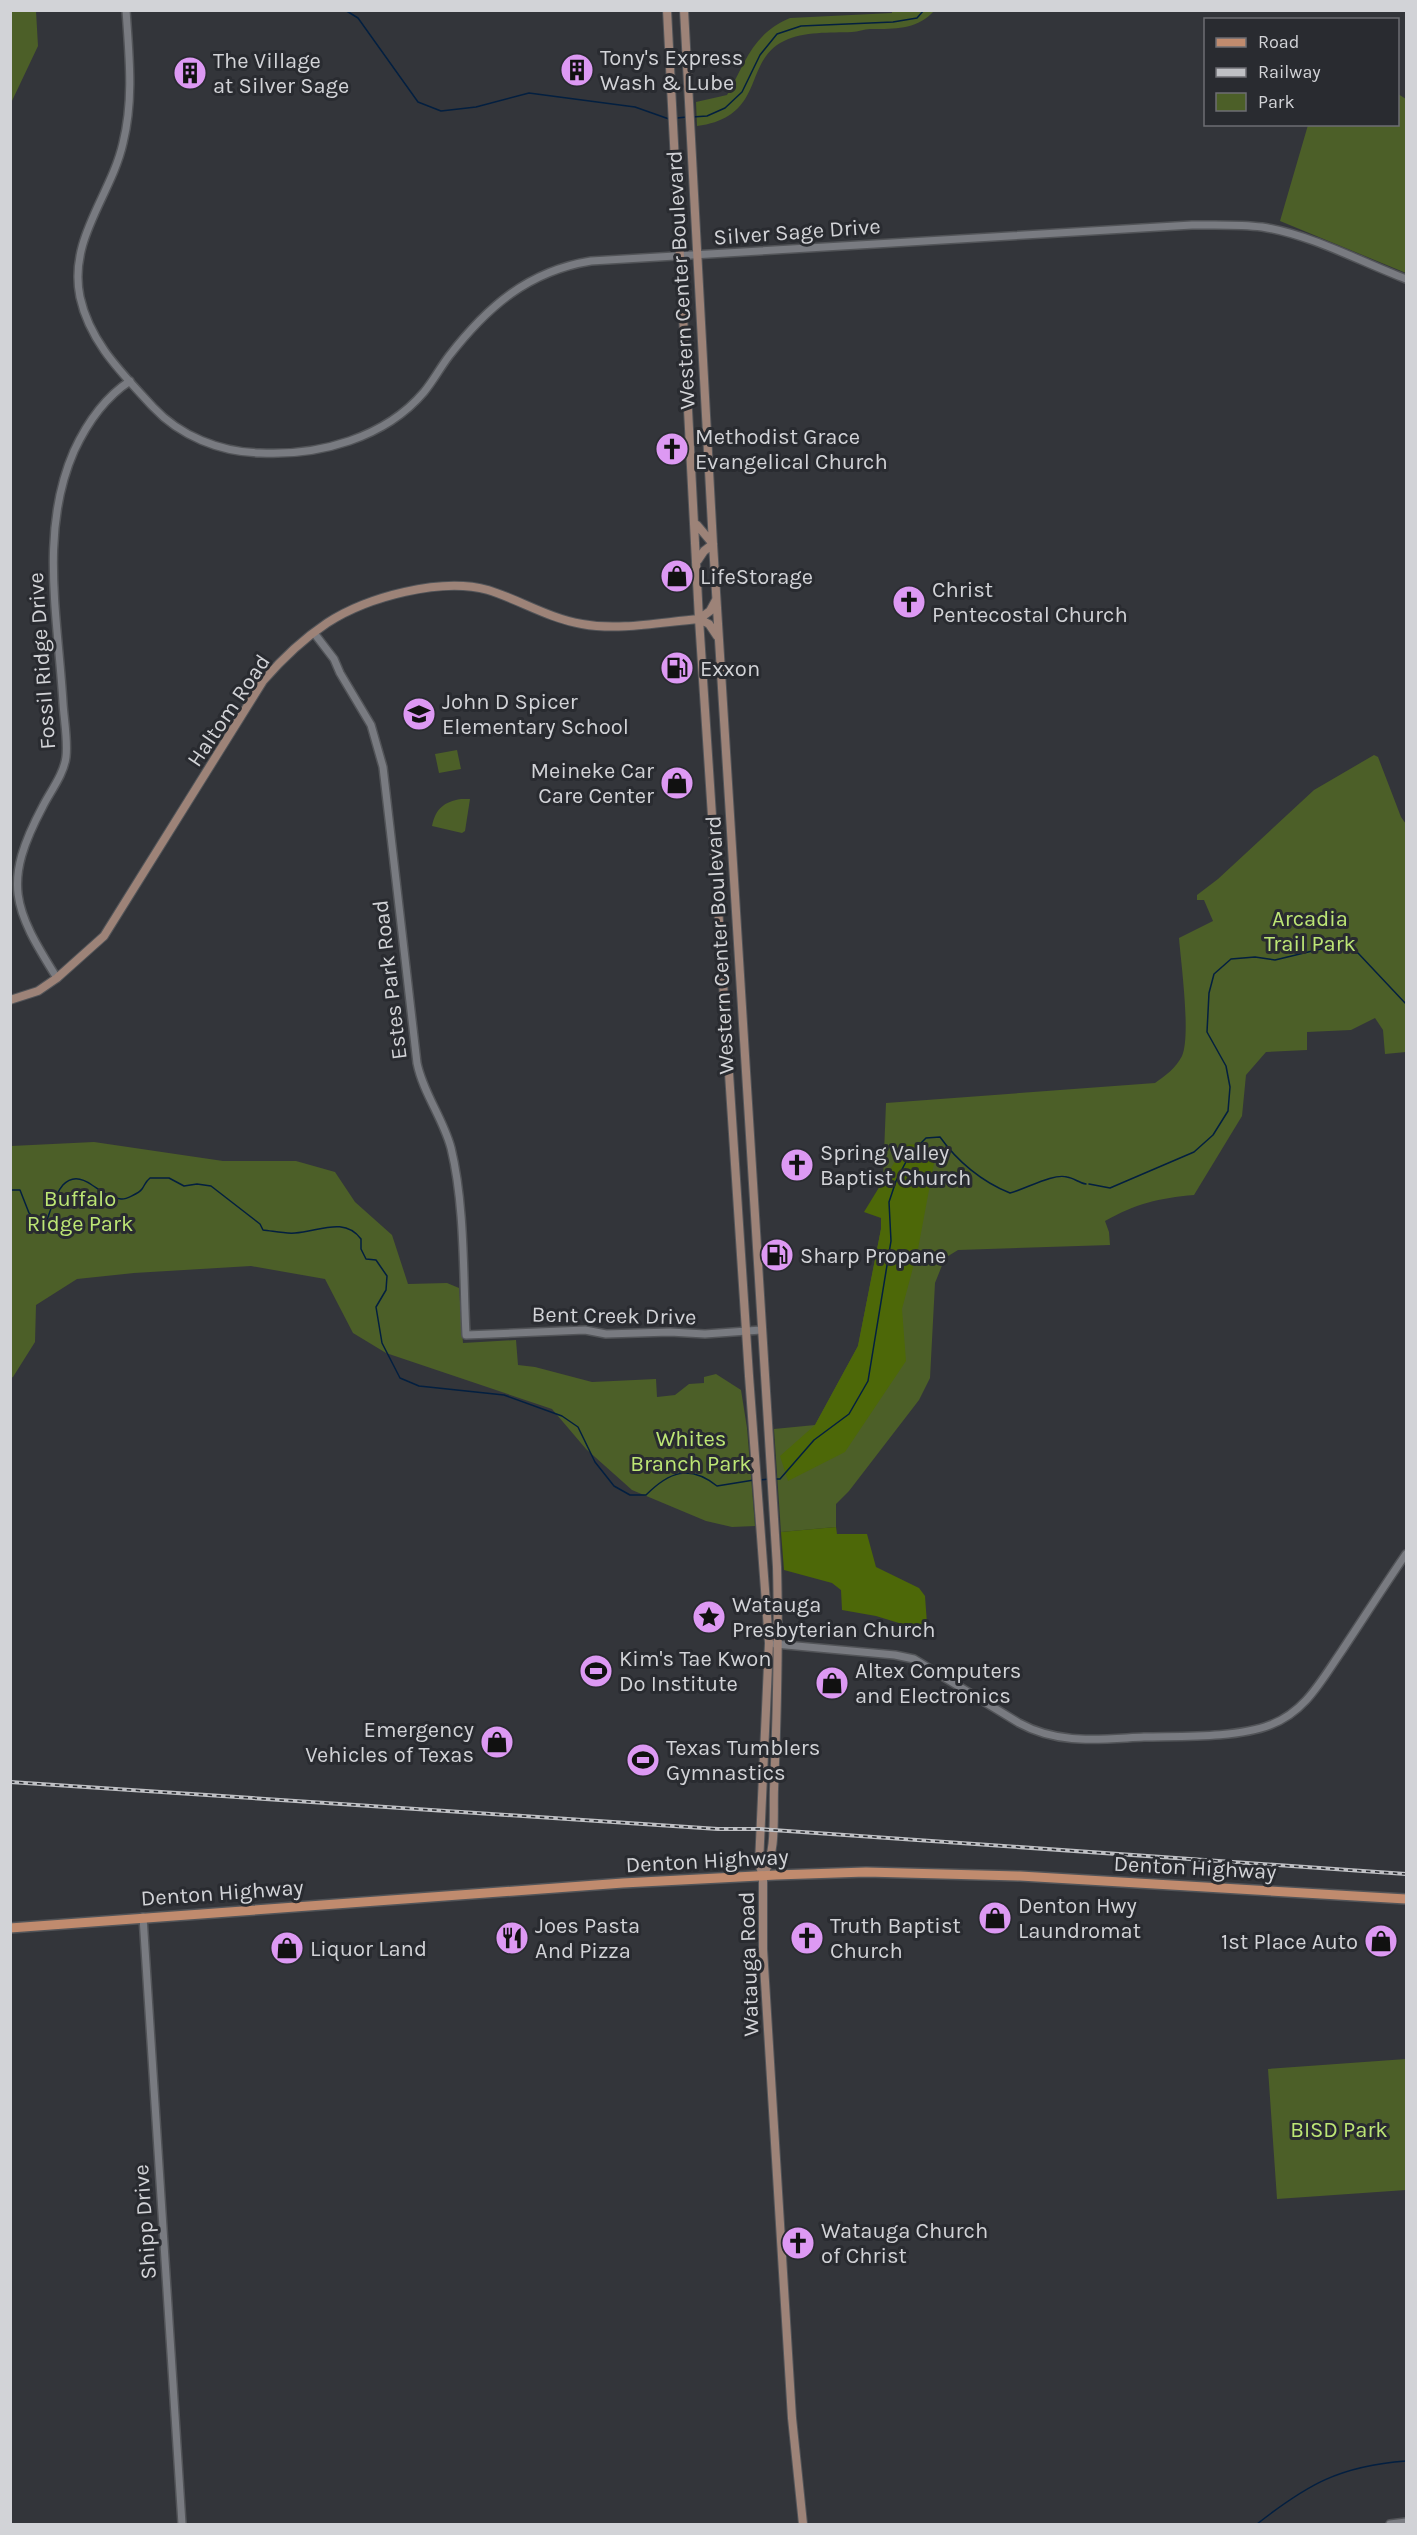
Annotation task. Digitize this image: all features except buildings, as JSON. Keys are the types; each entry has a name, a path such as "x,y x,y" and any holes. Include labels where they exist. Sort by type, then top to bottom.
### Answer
{"main road":[{"name":"Western Center Boulevard","path":"668,10 699,619 746,1332"},
{"name":"Western Center Boulevard","path":"684,10 716,599 779,1644 772,1831 769,1865 763,1875"},
{"path":"668,23 684,21"},
{"path":"695,522 707,540 713,544 704,551 697,562"},
{"name":"Haltom Road","path":"10,1000 38,991 57,978 104,936 263,681 283,658 333,619 371,602 408,591 441,586 487,590 543,614 589,625 699,619"},
{"path":"716,599 710,610 699,619 709,624 719,638"},
{"name":"Watauga Road","path":"746,1332 769,1642 759,1864 763,1875 764,1964 792,2418 803,2524"},
{"path":"748,1376 764,1376"},
{"name":"Denton Highway","path":"10,1928 763,1875 884,1872 1005,1875 1407,1899"}],"street":[{"name":"Silver Sage Drive","path":"126,10 131,70 129,116 116,165 80,248 78,273 80,296 97,340 164,418 199,440 225,448 269,454 342,443 370,434 423,393 454,350 483,316 537,276 572,264 591,261 1192,225 1244,225 1271,229 1312,240 1407,279"},
{"name":"Fossil Ridge Drive","path":"57,978 28,930 20,908 18,887 19,861 24,844 66,759 52,576 56,508 69,464 88,424 114,394 130,381"},
{"name":"Estes Park Road","path":"314,633 334,659 371,726 383,767 417,1063 425,1089 450,1144 457,1178 466,1335"},
{"name":"Bent Creek Drive","path":"466,1335 585,1330 611,1334 670,1332 699,1335 761,1330"},
{"path":"769,1642 914,1659 1020,1724 1035,1732 1053,1737 1104,1739 1243,1732 1270,1725 1282,1719 1313,1695 1407,1554"},
{"name":"Shipp Drive","path":"144,1917 182,2524"},
{"path":"1390,2524 1407,2522"}],"green space":[{"path":"11,10 36,11 38,46 11,103"},
{"path":"892,11 934,11 920,22 905,27 809,34 784,41 771,50 763,61 751,88 734,112 719,121 697,126 696,102 727,95 751,50 767,32 777,25 790,18 892,13"},
{"path":"1399,95 1406,99 1406,273 1280,221 1308,126 1399,126"},
{"path":"457,750 461,769 439,773 435,754"},
{"name":"Arcadia Trail Park","path":"1374,755 1378,757 1401,817 1406,824 1406,1052 1385,1054 1383,1030 1375,1018 1351,1030 1307,1032 1307,1050 1266,1052 1246,1075 1242,1116 1194,1195 1148,1203 1105,1221 1110,1245 958,1250 945,1258 935,1283 930,1378 919,1400 849,1491 836,1504 836,1527 781,1532 774,1429 815,1425 858,1346 881,1229 886,1103 1155,1083 1177,1064 1185,1046 1186,1016 1179,938 1213,921 1204,900 1197,900 1197,895 1218,879 1314,790"},
{"path":"470,799 465,831 462,833 432,826 438,810 450,802"},
{"name":"Buffalo Ridge Park","path":"94,1142 223,1161 296,1161 335,1172 355,1202 392,1235 408,1284 447,1283 459,1288 463,1343 516,1340 518,1365 535,1367 592,1382 656,1379 657,1397 675,1395 689,1384 704,1383 704,1377 716,1374 741,1390 747,1428 755,1526 732,1527 706,1521 632,1490 586,1449 552,1409 386,1353 353,1333 325,1279 251,1266 77,1279 36,1305 35,1342 11,1378 11,1146"},
{"path":"919,1144 935,1158 918,1249 902,1309 906,1361 845,1452 788,1481 780,1456 815,1425 858,1346 881,1229 881,1218 864,1212 905,1145"},
{"path":"836,1527 837,1534 867,1534 876,1567 919,1588 925,1596 927,1624 912,1627 876,1616 842,1610 841,1590 832,1583 784,1570 781,1532"},
{"name":"BISD Park","path":"1406,2059 1406,2190 1277,2199 1268,2069"}],"waterway":[{"path":"345,10 358,18 418,102 441,111 476,107 529,93 635,107 669,119"},
{"path":"692,117 707,116 725,108 742,92 760,55 777,34 801,26 893,22 917,18 924,10"},
{"path":"677,118 687,117"},
{"path":"1089,1184 1110,1188 1194,1152 1213,1135 1228,1111 1230,1087 1226,1066 1207,1032 1209,993 1214,974 1231,959 1255,957 1275,960 1329,947 1358,953 1406,1004"},
{"path":"774,1479 780,1479 814,1440 849,1414 868,1381 891,1241 889,1202 896,1181 910,1154 926,1138 940,1137 971,1170 1010,1193 1061,1176 1086,1184"},
{"path":"10,1190 20,1190 29,1213 39,1222 47,1220 61,1187 74,1179 82,1180 109,1196 123,1199 140,1191 150,1178 169,1178 184,1186 197,1184 211,1186 260,1224 263,1230 291,1233 330,1227 347,1228 361,1239 361,1249 366,1259 376,1260 387,1276 386,1290 376,1307 382,1343 400,1378 419,1386 504,1395 562,1416 578,1427 595,1462 614,1486 630,1495 646,1495 671,1476 688,1473 707,1479 717,1486 754,1480"},
{"path":"759,1480 769,1479"},
{"path":"1257,2524 1293,2498 1326,2479 1362,2467 1406,2461"}],"railway":[{"path":"10,1782 718,1829 759,1829 1406,1874"}],"place":[{"name":"Tony's Express Wash & Lube","path":"577,70"},
{"name":"The Village at Silver Sage","path":"190,73"},
{"name":"Methodist Grace Evangelical Church","path":"672,449"},
{"name":"LifeStorage","path":"677,576"},
{"name":"Christ Pentecostal Church","path":"909,602"},
{"name":"Exxon","path":"677,668"},
{"name":"John D Spicer Elementary School","path":"419,714"},
{"name":"Meineke Car Care Center","path":"677,783"},
{"name":"Spring Valley Baptist Church","path":"797,1165"},
{"name":"Sharp Propane","path":"777,1255"},
{"name":"Watauga Presbyterian Church","path":"709,1617"},
{"name":"Kim's Tae Kwon Do Institute","path":"596,1671"},
{"name":"Altex Computers and Electronics","path":"832,1683"},
{"name":"Emergency Vehicles of Texas","path":"497,1742"},
{"name":"Texas Tumblers Gymnastics","path":"643,1760"},
{"name":"Denton Hwy Laundromat","path":"995,1918"},
{"name":"Joes Pasta And Pizza","path":"512,1938"},
{"name":"Truth Baptist Church","path":"807,1938"},
{"name":"1st Place Auto","path":"1381,1941"},
{"name":"Liquor Land","path":"287,1948"},
{"name":"Watauga Church of Christ","path":"798,2243"}],"park label":[{"name":"Whites Branch Park","path":"691,1450"}]}
